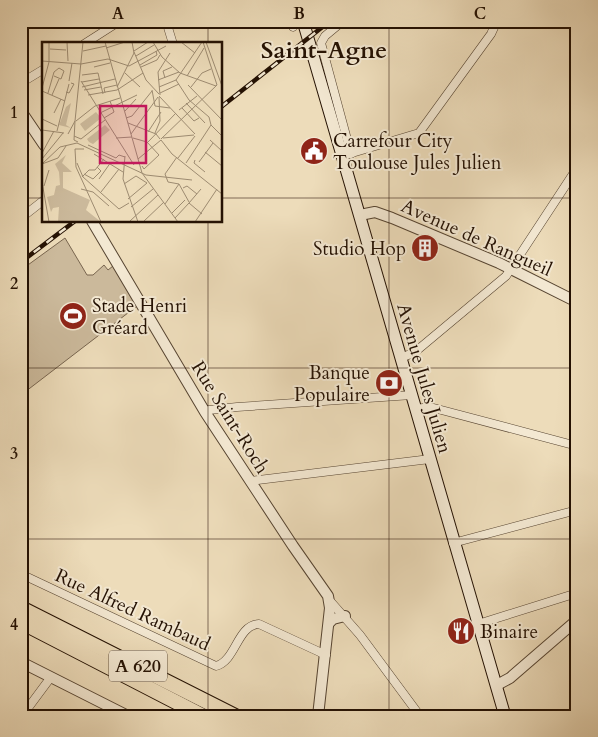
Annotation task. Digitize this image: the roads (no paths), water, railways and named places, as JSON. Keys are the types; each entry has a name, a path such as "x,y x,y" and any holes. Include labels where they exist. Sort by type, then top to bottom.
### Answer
{"highway":[{"name":"A 620","path":"21,608 235,716"},
{"name":"A 620","path":"21,622 203,716"}],"main road":[{"name":"Avenue Jules Julien","path":"304,21 311,50 347,155 360,215 505,716"}],"street":[{"path":"87,42 120,21"},
{"path":"166,21 172,42"},
{"name":"Avenue Jules Julien","path":"342,21 325,36 321,43 347,155"},
{"path":"347,155 419,133 491,34 497,21"},
{"path":"21,83 42,70"},
{"path":"21,111 42,142"},
{"path":"401,358 415,352 512,269 577,168"},
{"path":"21,218 42,202"},
{"name":"Avenue de Rangueil","path":"360,215 373,212 382,214 512,269 577,302"},
{"name":"Rue Saint-Roch","path":"93,222 206,412 331,602"},
{"path":"206,412 237,407 412,394"},
{"path":"416,409 430,406 577,446"},
{"path":"250,481 430,459"},
{"path":"454,543 577,510"},
{"name":"Rue Alfred Rambaud","path":"21,574 216,666 225,661 247,630 254,624 259,624 326,655"},
{"path":"478,624 577,593"},
{"path":"331,602 345,616 420,716"},
{"path":"318,716 331,602"},
{"path":"329,623 333,619 345,616"},
{"path":"496,684 510,678 577,620"},
{"path":"21,662 128,716"},
{"path":"22,716 51,677"}],"railway":[{"path":"222,106 330,21"},
{"path":"21,262 74,222"}],"place":[{"name":"Carrefour City Toulouse Jules Julien","path":"314,151"},
{"name":"Studio Hop","path":"425,248"},
{"name":"Stade Henri Gréard","path":"73,316"},
{"name":"Banque Populaire","path":"389,383"},
{"name":"Binaire","path":"461,631"}],"district":[{"name":"Saint-Agne","path":"324,50"}]}
